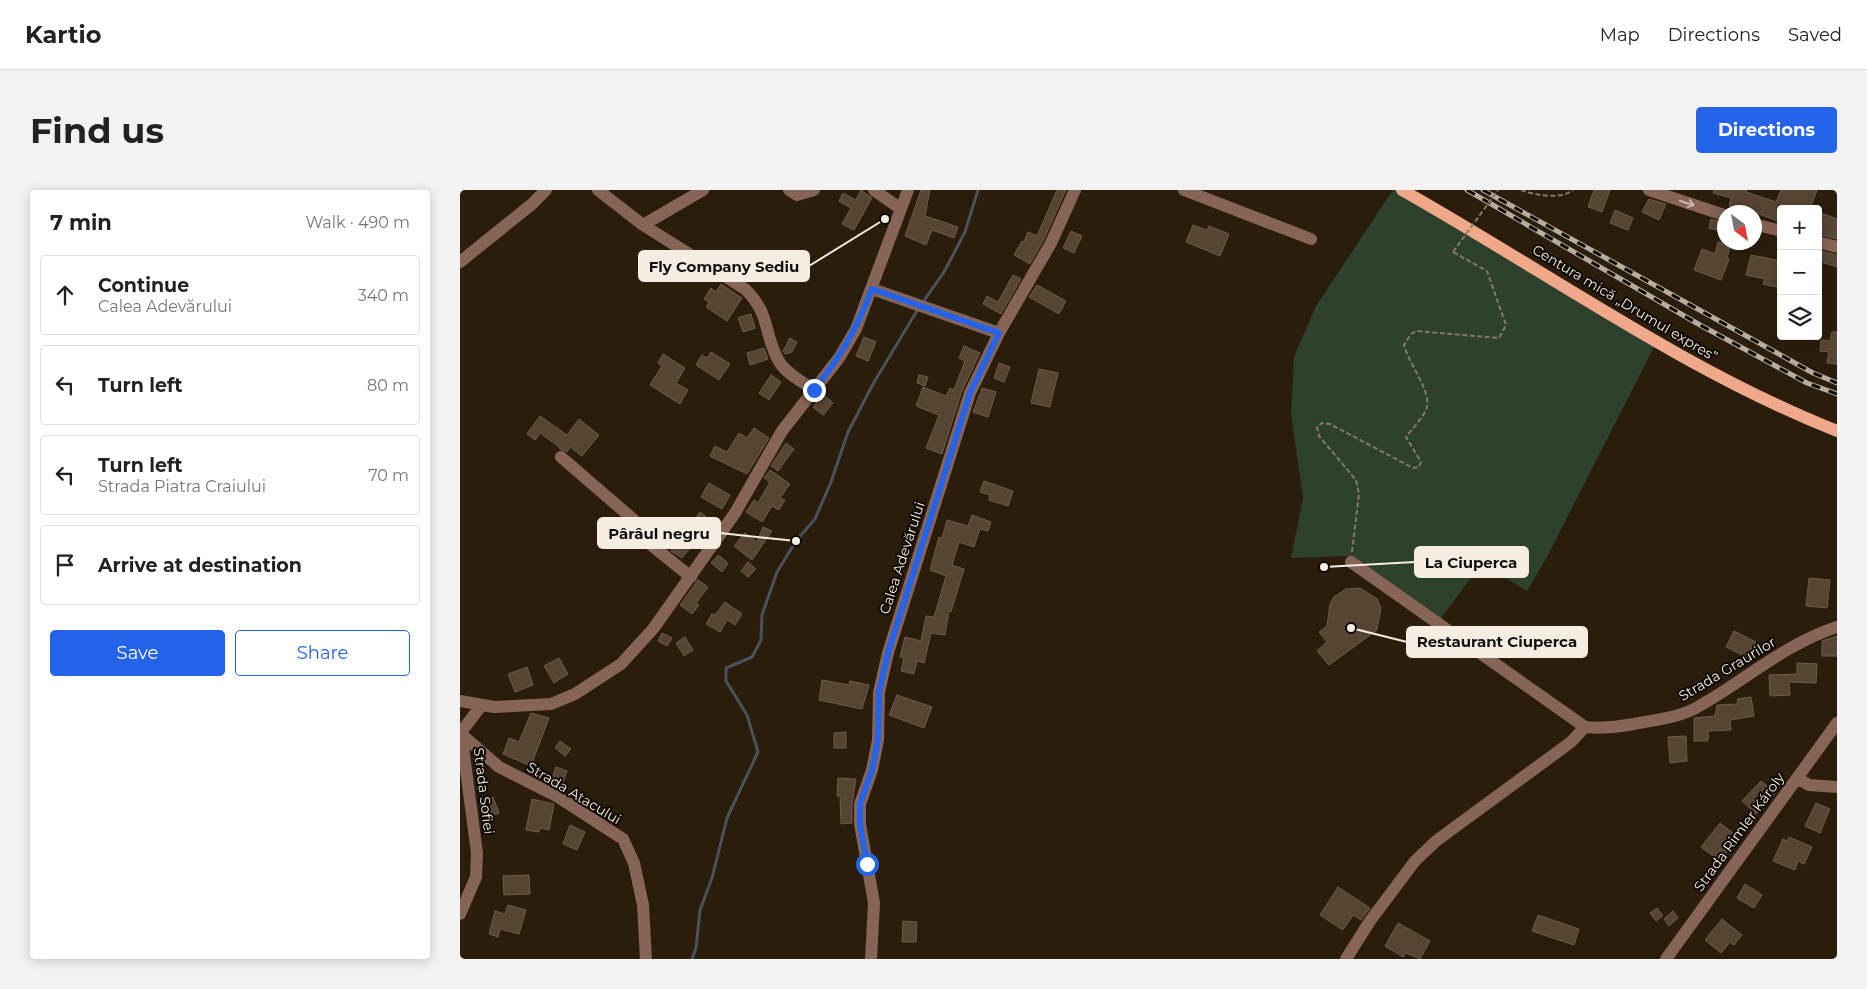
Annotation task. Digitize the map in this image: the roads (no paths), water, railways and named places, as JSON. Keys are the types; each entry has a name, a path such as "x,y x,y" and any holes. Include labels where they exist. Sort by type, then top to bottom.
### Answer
{"main road":[{"name":"Centura mică „Drumul expres”","path":"1402,190 1699,366 1795,414 1837,431"}],"street":[{"path":"460,262 508,224 546,190"},
{"path":"598,190 643,225 751,294 762,310 781,365 814,390"},
{"path":"643,225 703,190"},
{"path":"789,190 797,195 814,190"},
{"path":"874,190 901,209"},
{"path":"460,701 481,706 551,704 576,694 621,664 653,630 735,513 782,431 839,358 856,329 908,190"},
{"name":"Calea Adevărului","path":"872,959 874,903 860,824 860,804 872,770 878,740 879,692 888,653 970,393 999,333 1051,243 1075,190"},
{"path":"1184,190 1311,239"},
{"path":"1649,190 1664,193 1717,212"},
{"path":"1762,226 1777,230"},
{"path":"1822,243 1837,247"},
{"path":"872,289 999,333"},
{"path":"561,457 634,520 650,544 690,577"},
{"path":"1346,959 1370,922 1415,861 1436,841 1571,742 1585,727 1351,562"},
{"name":"Strada Graurilor","path":"1585,727 1603,729 1668,718 1693,710 1788,649 1815,634 1837,627"},
{"name":"Strada Sofiei","path":"460,914 476,877 477,853 461,733 481,706"},
{"name":"Strada Rimler Károly","path":"1666,959 1837,724"},
{"name":"Strada Atacului","path":"461,733 500,767 558,797 623,840 634,863 643,905 646,959"},
{"path":"1797,778 1809,785 1837,787"}],"waterway":[{"path":"923,302 944,272 965,232 978,190"},
{"path":"692,959 696,948 700,910 712,878 727,818 758,752 747,715 726,681 726,668 752,657 761,640 762,615 777,572 796,541 815,519 831,482 848,432 873,384 918,309"}],"railway":[{"path":"1467,190 1700,325 1807,383 1837,394"},
{"path":"1483,190 1813,373 1837,383"}],"place":[{"name":"Fly Company Sediu","path":"885,219"},
{"name":"Pârâul negru","path":"796,541"},
{"name":"La Ciuperca","path":"1324,567"},
{"name":"Restaurant Ciuperca","path":"1351,628"}]}
